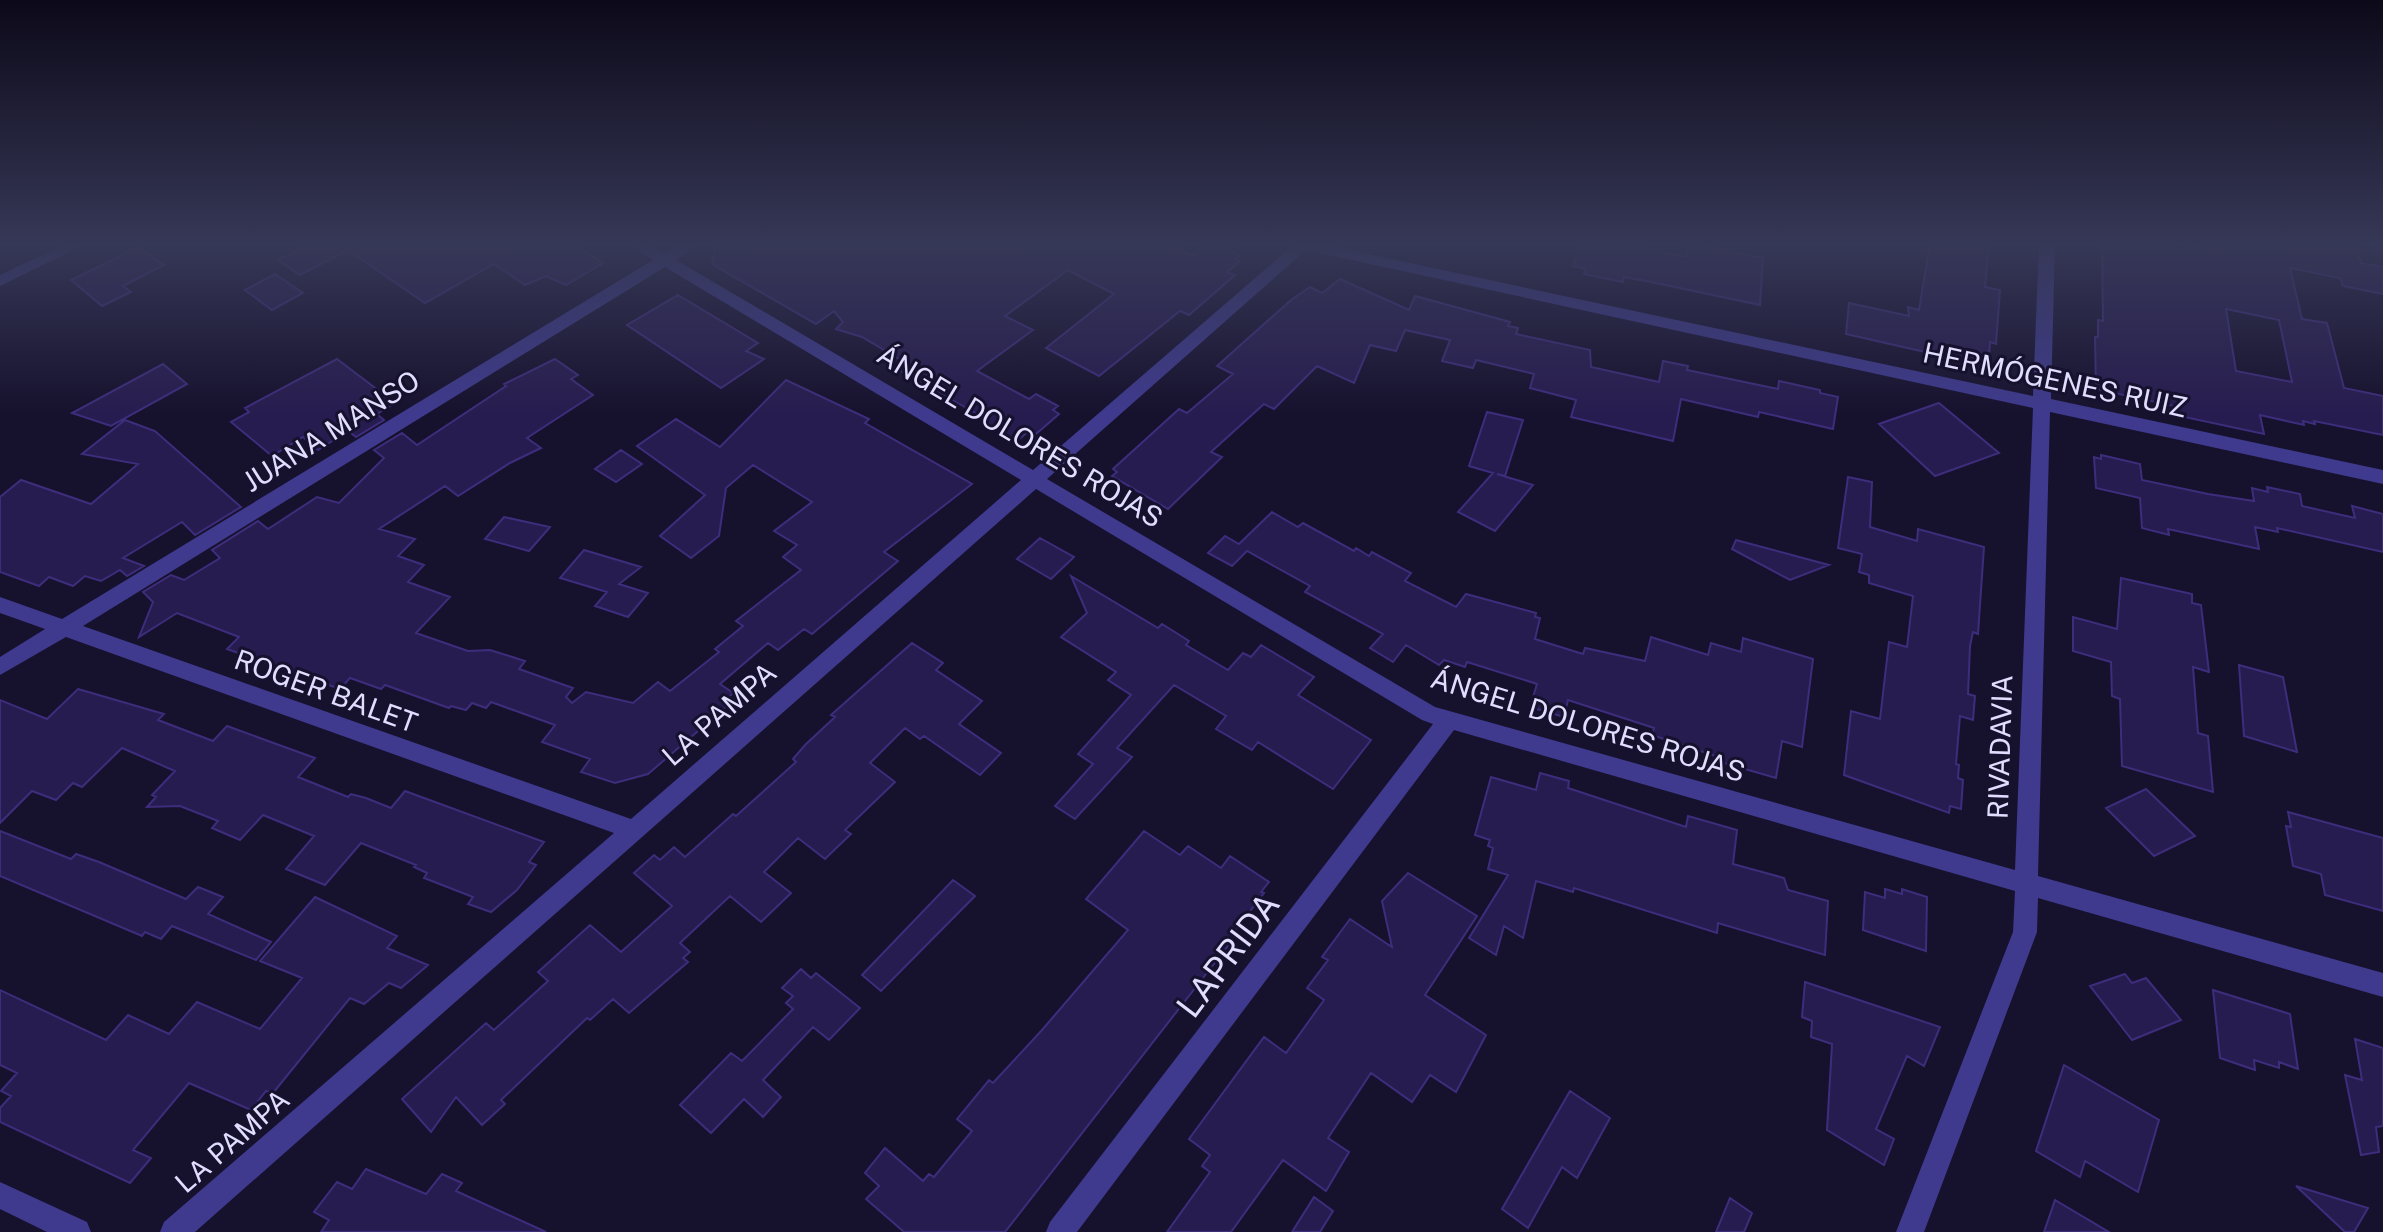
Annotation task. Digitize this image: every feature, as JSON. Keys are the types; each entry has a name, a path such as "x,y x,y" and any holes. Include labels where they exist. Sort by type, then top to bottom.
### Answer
{"street":[{"name":"JUANA MANSO","path":"0,667 597,300"},
{"name":"ÁNGEL DOLORES ROJAS","path":"735,300 1429,714 2383,985"},
{"name":"LA PAMPA","path":"174,1232 1236,300"},
{"name":"HERMÓGENES RUIZ","path":"1562,300 2383,477"},
{"name":"RIVADAVIA","path":"1910,1232 2025,932 2045,300"},
{"name":"ROGER BALET","path":"0,605 632,829"},
{"name":"LAPRIDA","path":"1060,1232 1449,720"},
{"path":"0,1195 77,1232"}],"building":[{"path":"95,300 113,300 102,306"},
{"path":"259,300 289,300 272,310"},
{"path":"669,300 687,300 758,343 746,351 764,359 721,388 627,325"},
{"path":"775,300 1026,300 1005,316 1033,330 977,371 1029,399 1036,394 1058,406 1053,410 1059,414 1036,434 1030,430 1017,441 985,422 988,420 895,368 904,362 862,337 836,329 843,322 834,311 816,324"},
{"path":"1106,300 1206,300 1189,315 1180,311 1099,376 1046,348"},
{"path":"1290,300 1388,300 1409,310 1413,300 1431,300 1510,322 1508,326 1518,328 1516,334 1590,350 1591,367 1659,382 1663,361 1688,366 1687,370 1778,389 1779,381 1838,397 1833,429 1759,412 1758,417 1681,399 1673,441 1571,417 1576,400 1530,388 1534,374 1476,360 1473,368 1442,361 1450,340 1405,330 1396,351 1370,345 1354,383 1317,366 1274,409 1264,404 1211,452 1222,457 1168,509 1112,476 1117,472 1113,469 1179,409 1187,413 1233,374 1217,366"},
{"path":"1738,300 1760,300 1760,305"},
{"path":"1921,300 1999,300 1996,344 1990,342 1989,358 1982,356 1982,365 1846,334 1849,303 1909,316 1908,307 1919,310"},
{"path":"2103,300 2298,300 2302,319 2327,323 2344,388 2383,396 2383,435 2314,421 2315,424 2303,421 2304,425 2260,415 2264,434 2175,415 2174,406 2096,389 2095,337 2098,337 2098,320 2103,321","holes":["2226,309 2279,320 2292,382 2236,371"]},
{"path":"337,359 395,403 377,414 384,420 356,437 348,431 318,450 303,437 272,456 231,422 249,412 245,408"},
{"path":"555,359 578,375 571,379 593,395 527,438 541,448 510,463 458,496 445,486 379,529 415,539 398,556 424,565 408,582 450,597 416,633 468,651 490,650 525,661 519,669 573,688 566,697 572,703 586,692 633,703 658,682 670,691 719,652 715,649 743,626 736,621 801,570 783,557 797,545 774,531 812,502 753,465 726,488 719,536 691,558 660,536 705,495 637,446 676,419 720,447 786,380 869,419 865,423 972,484 884,552 898,561 812,634 804,629 778,650 768,643 720,684 733,693 728,698 733,701 648,774 615,783 581,772 590,759 542,742 555,725 491,702 486,708 472,703 466,710 449,708 385,685 381,689 350,678 340,689 227,649 239,637 177,613 139,637 153,602 143,592 171,575 184,580 220,558 212,550 258,521 268,529 317,497 339,503 384,458 374,450 402,433 417,445 506,386 504,384"},
{"path":"163,364 187,384 111,426 72,413"},
{"path":"1939,403 1999,453 1935,476 1879,424"},
{"path":"1487,412 1523,420 1505,476 1497,474 1533,485 1495,531 1458,512 1493,473 1469,466"},
{"path":"125,420 155,431 241,507 195,535 182,522 123,558 144,566 127,576 120,570 101,581 85,576 73,586 49,577 39,586 0,572 0,497 21,480 91,504 138,464 82,454"},
{"path":"621,450 642,464 616,482 595,469"},
{"path":"2101,455 2140,464 2142,480 2208,494 2254,501 2252,488 2268,492 2267,487 2300,494 2302,506 2355,518 2352,506 2383,514 2383,552 2277,528 2278,532 2255,527 2259,549 2168,529 2169,535 2142,528 2140,498 2096,488 2094,457 2101,459"},
{"path":"1848,477 1872,482 1870,527 1917,541 1918,529 1984,547 1978,634 1973,632 1970,646 1968,694 1975,696 1973,720 1960,716 1956,764 1959,765 1958,778 1963,780 1961,809 1950,806 1949,813 1844,775 1851,711 1880,719 1889,642 1907,647 1913,596 1869,583 1869,575 1859,572 1862,554 1838,548"},
{"path":"1272,512 1298,527 1303,523 1354,551 1356,548 1369,556 1372,552 1411,573 1405,581 1456,607 1466,594 1536,613 1535,617 1540,618 1535,639 1583,654 1585,648 1645,661 1651,637 1708,655 1711,643 1741,652 1743,638 1813,659 1802,747 1782,741 1776,778 1717,761 1718,757 1652,735 1654,728 1568,700 1564,717 1530,707 1537,684 1467,662 1465,667 1444,660 1439,665 1406,645 1393,662 1370,648 1383,634 1305,592 1310,586 1247,551 1232,566 1208,553 1225,536 1239,544"},
{"path":"504,517 550,527 529,551 485,539"},
{"path":"1040,538 1074,557 1051,579 1017,559"},
{"path":"1736,540 1829,565 1790,580 1732,549"},
{"path":"584,550 641,567 619,584 648,593 628,617 595,606 607,592 560,578"},
{"path":"1071,576 1158,628 1162,624 1189,641 1186,645 1228,670 1243,653 1251,657 1261,645 1314,677 1298,695 1371,740 1333,789 1258,742 1252,750 1216,729 1226,716 1174,685 1117,748 1132,757 1075,819 1055,806 1093,764 1078,754 1131,695 1108,680 1116,672 1061,637 1087,613"},
{"path":"2121,578 2192,594 2192,603 2201,605 2209,672 2193,667 2198,733 2208,736 2213,792 2122,766 2120,699 2112,696 2111,662 2073,651 2073,617 2117,629"},
{"path":"912,643 943,663 936,670 982,701 959,724 1001,753 980,775 924,736 920,739 905,728 870,763 895,782 845,830 851,834 825,859 798,838 764,872 791,893 761,922 730,896 680,943 690,952 683,958 688,962 629,1013 613,999 590,1020 587,1018 501,1100 505,1104 482,1125 456,1097 431,1132 402,1099 486,1023 494,1030 548,981 538,972 590,925 621,952 672,906 634,873 654,855 660,860 674,847 685,857 733,814 736,816 796,762 793,759 805,745 835,717 831,715"},
{"path":"2239,665 2283,677 2297,752 2244,736"},
{"path":"78,689 164,714 158,720 213,741 227,726 315,758 298,777 348,797 351,794 391,808 405,791 544,842 529,862 536,865 517,890 491,912 468,904 473,897 424,878 427,873 414,867 416,865 361,843 325,885 286,869 314,836 263,815 240,840 212,828 218,821 180,806 147,807 156,797 152,795 175,771 122,748 82,787 73,783 56,800 32,791 0,823 0,700 47,719"},
{"path":"1540,773 1569,781 1568,788 1686,827 1688,816 1737,830 1733,864 1784,878 1788,890 1828,901 1825,955 1718,923 1717,933 1574,888 1573,892 1536,881 1523,938 1504,926 1496,955 1469,938 1508,875 1488,869 1493,848 1488,846 1490,840 1475,835 1491,777 1536,790"},
{"path":"2146,789 2195,836 2154,856 2106,808"},
{"path":"2288,812 2383,838 2383,911 2325,895 2321,874 2293,866 2286,826 2291,827"},
{"path":"0,831 71,859 76,854 99,862 186,899 198,887 223,897 208,914 271,942 256,960 172,926 161,939 145,932 142,936 0,876"},
{"path":"1144,831 1180,855 1188,846 1221,868 1230,856 1269,882 1261,892 1264,893 1235,931 1238,933 1005,1232 904,1232 866,1199 879,1186 865,1173 885,1148 923,1181 929,1174 934,1177 972,1131 957,1119 989,1080 993,1083 1042,1030 1128,930 1086,899"},
{"path":"1408,873 1477,916 1425,995 1486,1035 1456,1092 1430,1075 1412,1102 1371,1073 1328,1138 1349,1152 1326,1191 1283,1160 1231,1232 1167,1232 1210,1172 1202,1166 1210,1155 1189,1139 1264,1037 1286,1053 1324,1000 1307,988 1328,960 1322,957 1350,919 1392,947 1382,901"},
{"path":"953,880 975,896 881,991 862,975"},
{"path":"1885,889 1902,894 1902,889 1927,897 1926,951 1863,930 1865,892 1885,898"},
{"path":"315,897 397,936 387,948 428,965 401,988 389,983 364,1004 350,998 273,1093 266,1091 251,1110 189,1083 133,1150 151,1158 130,1183 0,1122 0,1108 11,1096 1,1091 17,1073 0,1065 0,990 106,1040 128,1015 169,1034 197,1002 260,1029 302,978 260,961"},
{"path":"801,969 811,978 816,973 860,1008 829,1040 813,1027 763,1080 781,1097 763,1117 744,1099 711,1133 680,1105 731,1053 742,1061 793,1009 786,1003 793,996 782,988"},
{"path":"2125,974 2132,983 2146,978 2181,1020 2132,1040 2090,986"},
{"path":"1805,982 1940,1027 1924,1066 1907,1056 1876,1129 1894,1139 1884,1165 1827,1130 1832,1044 1811,1037 1812,1021 1802,1017"},
{"path":"2213,990 2290,1014 2298,1069 2279,1062 2279,1068 2254,1060 2255,1070 2220,1058"},
{"path":"2355,1039 2383,1048 2383,1126 2376,1127 2379,1152 2361,1155 2345,1075 2362,1080"},
{"path":"2064,1065 2159,1120 2138,1192 2085,1161 2080,1177 2036,1151"},
{"path":"1570,1091 1610,1118 1577,1178 1562,1167 1528,1228 1502,1209"},
{"path":"366,1169 426,1194 442,1174 462,1183 456,1191 546,1232 321,1232 329,1220 314,1212 337,1182 352,1189"},
{"path":"2296,1186 2368,1208 2354,1232 2345,1232"},
{"path":"1314,1197 1333,1211 1320,1232 1292,1232"},
{"path":"1730,1198 1752,1213 1744,1232 1716,1232"},
{"path":"2055,1200 2109,1232 2044,1232"}]}
